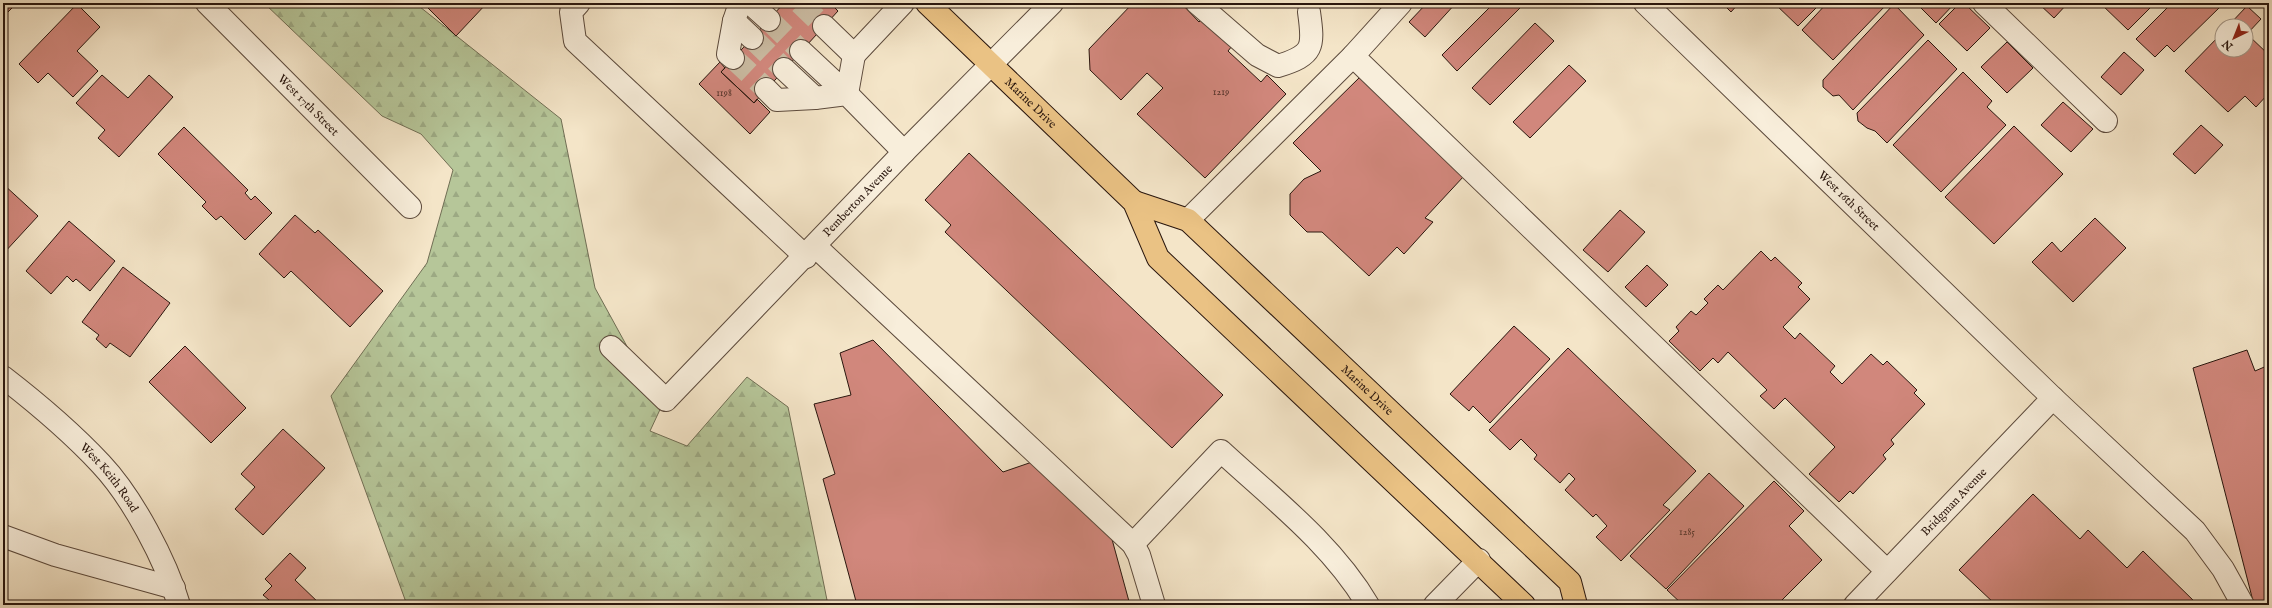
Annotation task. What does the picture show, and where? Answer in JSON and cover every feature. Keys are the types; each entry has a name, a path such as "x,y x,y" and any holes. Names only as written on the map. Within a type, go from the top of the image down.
{"main road":[{"name":"Marine Drive","path":"927,3 1134,202 1158,258 1524,605"},
{"name":"Marine Drive","path":"1134,202 1188,220 1570,582 1576,605"}],"street":[{"name":"West 17th Street","path":"207,3 410,207"},
{"path":"579,3 571,12 575,41 811,252 1133,544 1139,555 1154,605"},
{"path":"750,3 769,20"},
{"path":"847,94 854,55 903,3"},
{"name":"Pemberton Avenue","path":"611,347 666,400 811,252 904,152 1052,3"},
{"path":"1198,3 1257,55 1278,66 1297,60 1309,52 1313,38 1309,6"},
{"path":"1188,220 1353,56 1401,3"},
{"name":"West 16th Street","path":"1645,3 2053,398 2195,531 2223,569 2243,605"},
{"path":"1984,3 2106,121"},
{"path":"737,12 752,38"},
{"path":"733,58 728,54 737,12"},
{"path":"824,26 854,55"},
{"path":"801,52 847,94 904,152"},
{"path":"1353,56 1887,571"},
{"path":"784,69 815,98"},
{"path":"766,89 777,100 815,98 847,94"},
{"name":"West Keith Road","path":"3,377 44,409 102,465 128,501 146,531 176,597"},
{"name":"Bridgman Avenue","path":"1854,605 2053,398"},
{"path":"1133,544 1221,451 1324,546 1354,581 1368,605"},
{"path":"3,536 176,597"},
{"path":"1435,605 1478,560"}],"green space":[{"path":"264,3 415,3 561,119 595,288 629,350 664,401 650,431 687,446 747,377 788,407 828,605 407,605 331,396 427,263 453,170 421,134 382,116"}],"building":[{"path":"3,3 17,3 4,16"},
{"path":"423,3 487,3 456,36"},
{"path":"784,3 830,3 838,11 754,103 721,72"},
{"path":"1133,3 1181,3 1199,22 1201,20 1232,46 1228,51 1261,82 1267,75 1286,94 1205,178 1137,114 1163,88 1147,73 1121,100 1090,70 1089,49"},
{"path":"1427,3 1456,3 1425,37 1409,22"},
{"path":"1494,3 1517,3 1521,7 1457,71 1442,55"},
{"path":"1722,3 1739,3 1731,12"},
{"path":"1774,3 1821,3 1798,26"},
{"path":"1827,3 1887,4 1833,60 1802,30"},
{"path":"1916,3 1955,3 1936,23"},
{"path":"1960,3 1964,3 1990,28 1967,51 1939,24"},
{"path":"2038,3 2068,3 2054,18"},
{"path":"2100,3 2155,3 2128,30"},
{"path":"2172,3 2216,3 2220,7 2174,52 2167,45 2155,57 2136,39"},
{"path":"77,4 100,27 77,51 98,71 73,97 48,73 38,83 19,64"},
{"path":"1894,4 1924,35 1853,110 1839,95 1833,96 1823,87 1823,80"},
{"path":"2247,6 2261,19 2254,26 2254,18 2236,18"},
{"path":"1535,23 1554,41 1490,105 1472,88"},
{"path":"1928,40 1957,69 1887,143 1875,131 1867,128 1858,121 1857,113"},
{"path":"2214,41 2214,58 2254,58 2254,41 2269,55 2269,93 2256,107 2245,96 2228,112 2185,71"},
{"path":"2007,42 2033,68 2007,93 1981,67"},
{"path":"2124,52 2144,70 2121,95 2101,77"},
{"path":"720,62 725,68 721,72 754,103 757,99 770,112 750,134 699,84"},
{"path":"1569,65 1586,81 1530,138 1513,122"},
{"path":"1963,72 1992,101 1987,107 2006,125 1941,192 1893,145"},
{"path":"1363,74 1464,176 1425,218 1433,222 1404,254 1397,247 1369,276 1322,232 1307,232 1290,215 1290,194 1304,179 1321,171 1293,143"},
{"path":"102,75 128,98 149,75 173,97 119,157 98,138 105,130 76,103"},
{"path":"2063,102 2093,129 2071,152 2041,125"},
{"path":"2201,125 2223,145 2195,174 2173,154"},
{"path":"2014,126 2063,174 1994,244 1945,197"},
{"path":"184,127 248,190 245,193 251,200 255,196 272,213 245,240 221,216 216,220 202,206 206,202 158,154"},
{"path":"969,153 1223,395 1172,448 945,232 951,225 925,200"},
{"path":"3,184 38,216 3,254"},
{"path":"1620,210 1645,232 1608,272 1583,250"},
{"path":"295,215 315,233 318,230 383,291 350,327 291,271 284,278 259,254"},
{"path":"2095,218 2126,248 2073,302 2032,262 2052,242 2061,252"},
{"path":"69,221 115,261 90,291 76,279 73,282 67,276 51,294 26,271"},
{"path":"1761,251 1771,261 1775,257 1802,283 1798,287 1810,299 1783,327 1795,339 1800,333 1835,366 1830,372 1842,384 1871,354 1883,365 1887,361 1917,390 1914,393 1925,404 1891,440 1894,444 1883,455 1886,459 1853,494 1850,491 1839,502 1809,474 1835,447 1785,398 1774,409 1760,396 1767,390 1728,352 1718,363 1713,358 1700,371 1669,341 1679,331 1676,327 1691,311 1696,315 1708,303 1704,299 1718,285 1723,290"},
{"path":"1647,265 1668,285 1646,307 1625,287"},
{"path":"123,267 170,303 130,357 110,343 106,348 96,339 99,335 82,322"},
{"path":"1514,326 1550,359 1490,423 1473,406 1469,411 1450,394"},
{"path":"873,340 1003,472 1035,461 1110,532 1130,605 857,605 823,479 835,474 814,404 851,395 840,353"},
{"path":"185,346 246,408 211,443 149,382"},
{"path":"1568,348 1696,471 1663,505 1670,510 1621,561 1596,537 1607,526 1596,514 1593,517 1565,490 1575,479 1569,473 1560,483 1534,459 1537,455 1521,439 1510,450 1489,430"},
{"path":"2247,350 2255,371 2269,365 2269,605 2254,605 2193,368"},
{"path":"283,429 325,468 263,535 235,509 255,487 241,474"},
{"path":"1709,473 1744,506 1666,589 1630,556"},
{"path":"1774,481 1804,511 1789,526 1822,560 1777,605 1683,605 1667,590"},
{"path":"2033,494 2080,539 2088,530 2127,568 2143,551 2198,605 1996,605 1959,570"},
{"path":"290,553 306,568 295,580 321,605 264,605 269,600 263,595 272,586 265,579"}],"tunnel":[{"path":"800,3 824,26"},
{"path":"769,20 801,51"},
{"path":"752,38 784,69"},
{"path":"733,58 766,89"}]}
